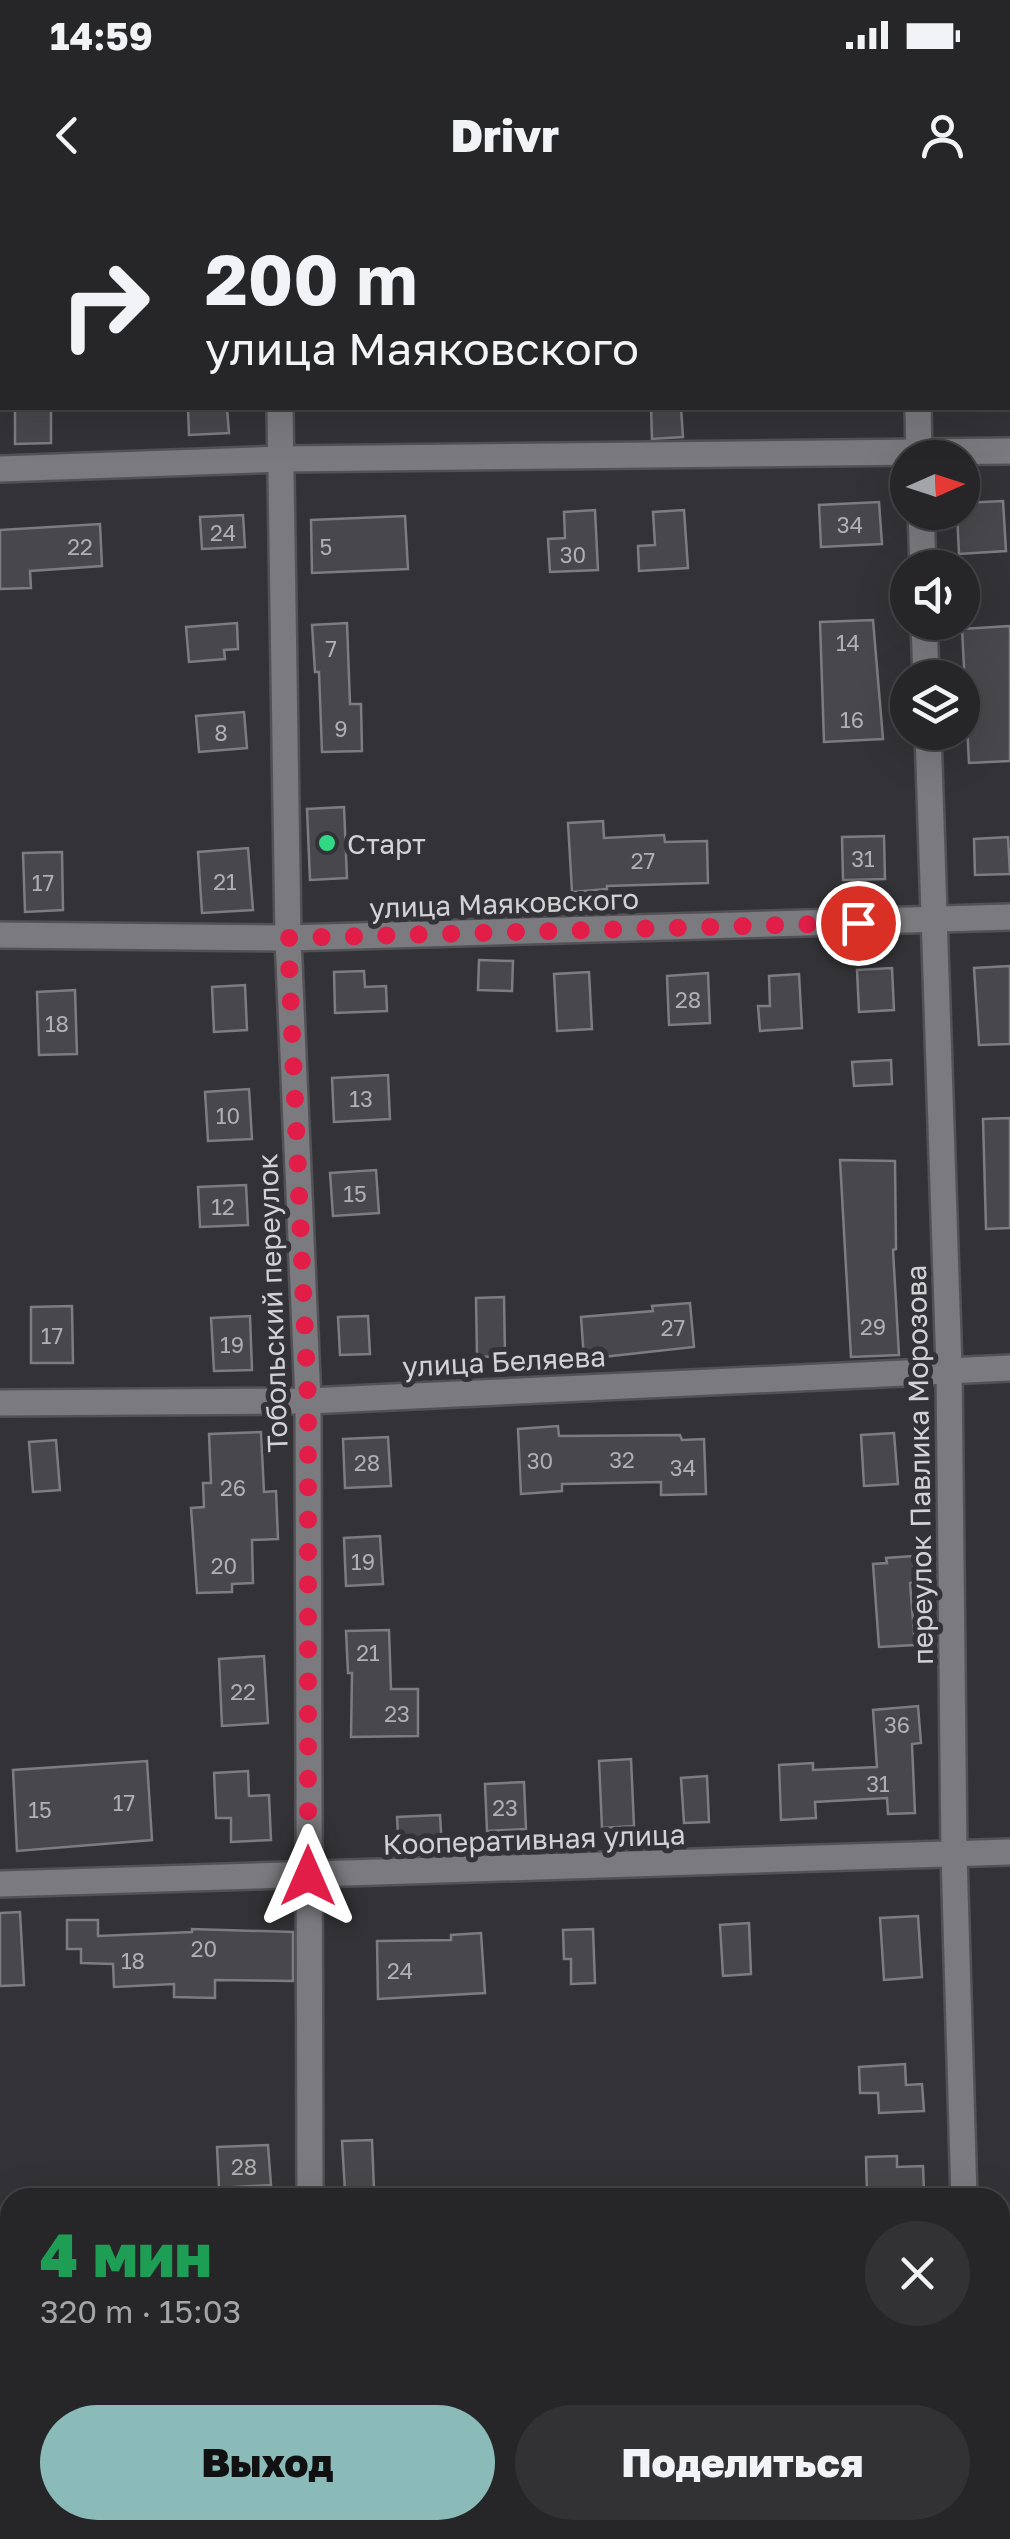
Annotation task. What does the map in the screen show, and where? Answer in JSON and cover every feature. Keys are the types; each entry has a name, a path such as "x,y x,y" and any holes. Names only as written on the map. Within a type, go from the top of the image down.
{"street":[{"name":"Тобольский переулок","path":"280,410 288,938 308,1401 310,2188"},
{"path":"918,410 919,440"},
{"path":"980,453 1010,451"},
{"path":"0,469 282,459 890,456"},
{"name":"переулок Павлика Морозова","path":"929,750 949,1368 954,1855 964,2188"},
{"name":"улица Маяковского","path":"0,935 288,938 1010,917"},
{"name":"улица Беляева","path":"0,1403 308,1401 1010,1368"},
{"name":"Кооперативная улица","path":"0,1884 1010,1852"}],"building":[{"path":"15,410 51,410 51,443 15,444"},
{"path":"188,410 227,410 229,433 189,435"},
{"path":"651,410 681,410 683,437 652,439"},
{"path":"1003,501 1006,551 959,550 958,530 980,530 980,502"},
{"path":"879,502 882,544 821,547 819,505"},
{"path":"595,510 598,570 550,572 548,539 565,538 564,512"},
{"path":"684,510 688,568 639,571 638,546 655,545 653,512"},
{"path":"243,515 245,547 202,549 200,517"},
{"path":"405,516 408,569 312,573 311,520"},
{"path":"100,524 102,566 30,571 31,588 0,589 0,530"},
{"path":"873,620 883,739 824,742 820,622"},
{"path":"237,623 238,649 224,650 225,659 189,662 186,627"},
{"path":"347,623 350,704 361,704 362,751 322,752 319,672 315,672 312,625"},
{"path":"1010,626 1010,761 969,763 968,750 980,750 980,660 964,660 963,640 980,640 980,628"},
{"path":"244,712 247,748 199,752 196,716"},
{"name":"Старт","path":"344,807 347,878 310,880 307,809"},
{"path":"603,821 604,838 664,835 665,842 707,841 708,883 607,886 572,892 568,823"},
{"path":"884,836 885,879 843,880 842,837"},
{"path":"1008,837 1010,874 975,875 974,839"},
{"path":"248,848 253,910 202,913 198,852"},
{"path":"62,852 63,910 25,912 23,853"},
{"path":"479,960 513,961 512,991 478,990"},
{"path":"1010,966 1010,1044 979,1045 974,968"},
{"path":"892,968 894,1010 859,1012 857,970"},
{"path":"364,971 365,987 386,986 387,1011 335,1013 334,972"},
{"path":"589,972 592,1029 557,1031 554,974"},
{"path":"708,973 710,1023 669,1025 667,976"},
{"path":"799,974 802,1028 760,1031 758,1006 770,1006 769,976"},
{"path":"245,985 247,1030 214,1032 212,987"},
{"path":"75,990 77,1054 39,1055 37,992"},
{"path":"891,1060 892,1084 854,1086 852,1062"},
{"path":"388,1075 390,1119 334,1122 332,1078"},
{"path":"249,1089 252,1139 208,1141 205,1092"},
{"path":"1010,1118 1010,1228 986,1229 983,1119"},
{"path":"840,1160 895,1161 893,1250 899,1355 851,1357"},
{"path":"376,1170 379,1213 333,1216 330,1173"},
{"path":"246,1185 248,1225 200,1227 198,1187"},
{"path":"504,1297 505,1356 477,1357 476,1298"},
{"path":"690,1303 694,1347 584,1359 581,1317 653,1311 652,1306"},
{"path":"72,1306 73,1363 31,1363 31,1307"},
{"path":"250,1316 252,1370 214,1371 211,1318"},
{"path":"368,1316 370,1354 340,1355 338,1317"},
{"path":"558,1426 559,1436 680,1435 682,1440 704,1439 706,1494 661,1495 661,1482 562,1484 562,1491 521,1494 518,1429"},
{"path":"261,1432 264,1492 276,1491 278,1539 252,1540 253,1583 232,1584 232,1592 197,1593 191,1508 204,1507 203,1483 211,1483 209,1434"},
{"path":"894,1433 898,1484 864,1486 861,1435"},
{"path":"388,1437 391,1486 345,1488 343,1439"},
{"path":"56,1440 60,1490 33,1492 29,1442"},
{"path":"380,1536 383,1584 346,1586 344,1538"},
{"path":"913,1556 915,1582 910,1583 915,1645 879,1647 873,1564 887,1563 886,1558"},
{"path":"389,1630 391,1689 418,1689 418,1736 351,1737 352,1673 348,1673 346,1631"},
{"path":"264,1656 268,1723 222,1726 219,1659"},
{"path":"918,1706 921,1743 912,1744 915,1813 888,1814 887,1798 815,1802 816,1818 781,1820 779,1765 813,1763 813,1770 877,1767 873,1710"},
{"path":"631,1759 634,1826 602,1828 599,1761"},
{"path":"147,1761 152,1840 17,1851 13,1770"},
{"path":"248,1771 249,1796 269,1795 271,1840 231,1842 231,1818 216,1818 214,1773"},
{"path":"707,1776 709,1822 684,1823 681,1778"},
{"path":"524,1782 526,1829 487,1831 485,1784"},
{"path":"440,1815 442,1848 399,1851 397,1817"},
{"path":"20,1912 24,1985 0,1986 0,1913"},
{"path":"918,1916 922,1977 884,1980 880,1918"},
{"path":"67,1920 98,1920 98,1936 192,1929 293,1932 293,1981 215,1980 215,1998 174,1997 174,1984 114,1987 113,1964 81,1963 81,1949 67,1949"},
{"path":"749,1923 751,1974 723,1976 720,1925"},
{"path":"593,1929 595,1983 571,1984 571,1959 564,1959 563,1930"},
{"path":"481,1933 485,1993 378,1999 377,1941 451,1940 451,1935"},
{"path":"905,2064 906,2085 922,2084 924,2111 879,2113 878,2093 860,2093 859,2067"},
{"path":"372,2140 374,2188 345,2188 342,2141"},
{"path":"268,2145 271,2185 219,2188 217,2147"},
{"path":"897,2156 897,2167 923,2166 924,2188 867,2188 866,2157"}],"place":[{"name":"Старт","path":"327,843"}],"route":[{"path":"308,1876 308,1401 288,938 858,923"}]}
